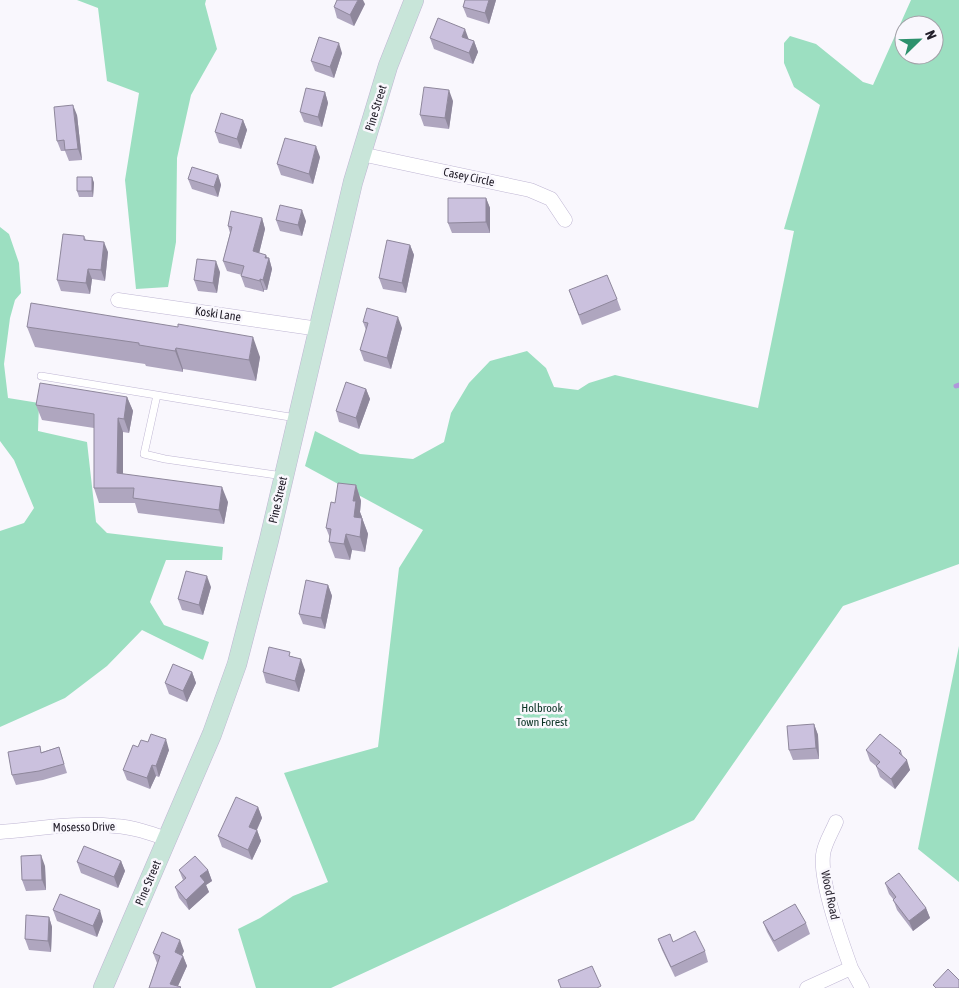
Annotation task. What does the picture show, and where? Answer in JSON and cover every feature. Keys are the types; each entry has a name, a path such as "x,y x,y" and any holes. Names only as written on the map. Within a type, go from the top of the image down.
{"main road":[{"name":"Pine Street","path":"103,988 212,734 237,664 353,182 388,66 414,0"}],"street":[{"name":"Casey Circle","path":"362,154 530,190 551,199 565,220"},
{"name":"Koski Lane","path":"118,300 319,329"},
{"name":"Wood Road","path":"836,822 823,854 825,878 839,935 851,968 862,988"},
{"name":"Mosesso Drive","path":"0,832 73,826 114,825 147,832 167,839"},
{"path":"807,988 851,968"}],"lane":[{"path":"42,376 297,418"},
{"path":"157,395 144,454 165,459 283,476"}],"green space":[{"path":"77,0 206,0 205,4 217,49 191,95 177,158 176,242 168,287 136,289 125,180 139,93 107,81 98,8"},
{"name":"Holbrook Town Forest","path":"911,0 959,0 959,564 843,606 694,820 331,988 256,988 238,929 260,918 293,896 328,882 284,773 378,747 399,568 423,530 305,466 315,431 360,454 413,459 444,442 451,413 469,383 490,361 527,351 546,368 554,387 578,390 589,383 615,375 758,408 794,231 784,229 820,105 794,87 784,63 784,43 790,36 816,44 863,82 873,85 894,38 894,65 944,65 944,15 904,15"},
{"path":"0,227 9,234 19,263 21,293 15,300 10,318 4,364 8,398 39,403 38,431 87,442 96,522 107,533 223,547 222,560 166,560 150,602 164,625 209,642 203,660 142,630 107,666 65,698 0,727 0,531 24,523 34,508 14,460 0,441"},
{"path":"959,646 959,882 918,849"}],"building":[{"path":"337,0 358,0 350,15 334,7"},
{"path":"465,0 489,0 485,13 463,7"},
{"path":"438,18 465,29 462,37 474,41 469,53 430,38"},
{"path":"319,37 339,43 330,67 311,61"},
{"path":"424,87 449,90 445,118 420,115"},
{"path":"306,88 325,92 318,117 300,112"},
{"path":"73,105 78,149 65,150 64,140 57,141 54,107"},
{"path":"221,113 243,120 237,139 215,132"},
{"path":"285,138 316,146 309,174 277,164"},
{"path":"192,167 218,175 214,187 188,179"},
{"path":"77,177 92,177 92,191 77,191"},
{"path":"448,198 486,198 486,222 448,223"},
{"path":"280,205 302,210 298,225 276,220"},
{"path":"231,211 262,218 253,251 266,255 265,258 269,258 263,280 260,279 260,281 241,276 244,266 223,261 232,227 228,226"},
{"path":"63,234 84,236 84,240 104,242 101,270 88,269 86,283 57,280"},
{"path":"387,240 410,245 402,283 379,278"},
{"path":"197,259 216,261 213,283 194,280"},
{"path":"607,275 617,299 579,315 569,290"},
{"path":"31,303 253,337 249,360 176,348 175,351 139,345 139,343 27,327"},
{"path":"367,308 398,317 387,358 360,350 368,323 363,322"},
{"path":"346,382 366,389 356,418 336,411"},
{"path":"40,383 127,397 124,419 118,418 117,473 222,487 219,510 133,498 134,488 94,488 94,414 36,405"},
{"path":"338,483 356,485 353,501 356,501 354,517 362,518 360,537 346,534 344,544 329,542 331,529 326,528 331,502 335,503"},
{"path":"186,571 207,576 199,605 178,599"},
{"path":"306,580 328,585 321,618 299,614"},
{"path":"269,647 290,652 289,656 301,659 295,681 263,672"},
{"path":"173,664 192,672 183,691 165,683"},
{"path":"814,724 816,748 789,750 787,726"},
{"path":"151,734 166,739 156,766 152,765 147,778 123,770 133,745 138,747 141,740 148,742"},
{"path":"880,734 901,751 899,753 907,760 891,779 876,766 880,762 866,750"},
{"path":"40,746 41,753 59,747 64,764 39,771 12,775 8,752"},
{"path":"236,797 258,807 249,827 257,830 248,850 218,836"},
{"path":"84,846 121,861 114,877 77,862"},
{"path":"41,855 42,880 22,880 21,856"},
{"path":"195,856 208,870 200,876 205,882 186,900 175,887 186,878 179,870"},
{"path":"899,873 926,908 909,921 893,900 896,897 885,883"},
{"path":"60,894 100,910 93,926 53,910"},
{"path":"795,904 806,923 774,941 763,922"},
{"path":"26,915 49,917 48,941 25,939"},
{"path":"695,931 705,951 671,967 658,939 670,934 673,942"},
{"path":"162,932 180,940 175,952 183,956 170,984 180,988 149,988 160,956 153,953"},
{"path":"592,966 601,986 597,988 561,988 558,980"},
{"path":"948,969 959,980 959,988 936,988 933,985"}]}
